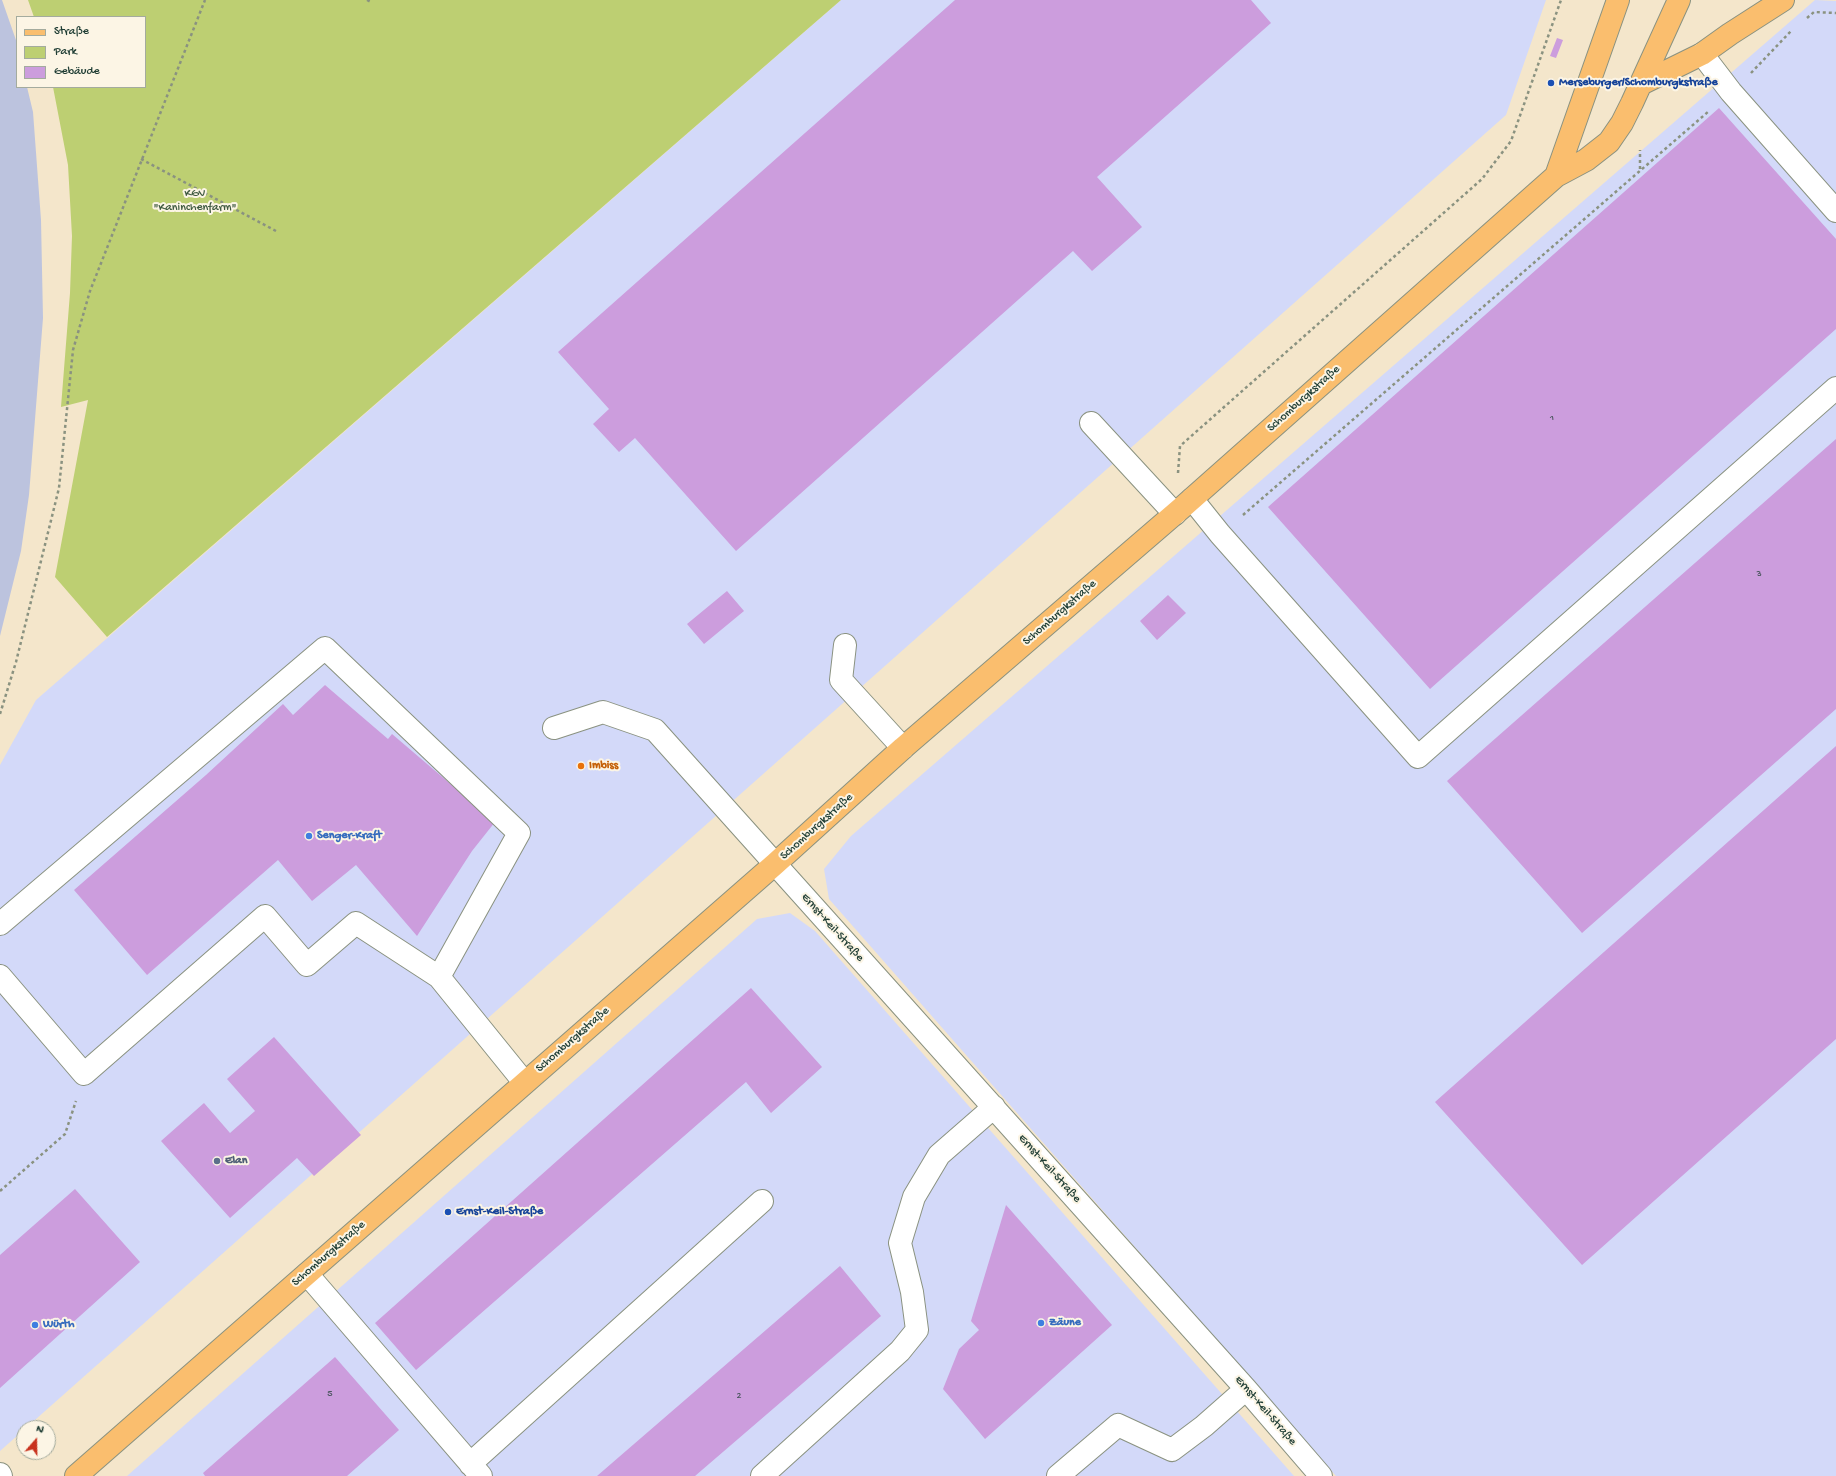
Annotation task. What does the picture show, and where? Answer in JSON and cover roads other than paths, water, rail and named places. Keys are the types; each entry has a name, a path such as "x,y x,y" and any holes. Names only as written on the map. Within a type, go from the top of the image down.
{"main road":[{"name":"Schomburgkstraße","path":"1556,176 1618,0"},
{"name":"Schomburgkstraße","path":"76,1476 524,1082 775,864 903,748 1175,514 1556,176 1586,160 1609,142 1622,123 1679,0"},
{"path":"1641,84 1702,54 1735,30 1783,0"}],"street":[{"path":"1702,54 1731,92 1836,211"},
{"path":"1192,499 1220,534 1418,757 1836,388"},
{"path":"1091,424 1175,514"},
{"path":"845,645 842,680 903,748"},
{"path":"0,924 324,648 519,833 439,977"},
{"name":"Ernst-Keil-Straße","path":"554,728 603,712 655,730 1246,1389 1321,1476"},
{"path":"0,976 84,1074 265,916 307,966 356,923 439,977 524,1082"},
{"path":"762,1476 900,1351 917,1330 912,1292 900,1243 914,1197 939,1155 994,1107"},
{"path":"307,1274 475,1470 762,1201"},
{"path":"1058,1476 1118,1425 1172,1450 1204,1426 1246,1389"}],"place":[{"name":"Merseburger/Schomburgkstraße","path":"1551,83"},
{"name":"Imbiss","path":"581,766"},
{"name":"Senger-Kraft","path":"309,836"},
{"name":"Elan","path":"217,1161"},
{"name":"Ernst-Keil-Straße","path":"448,1212"},
{"name":"Zäune","path":"1041,1323"},
{"name":"Würth","path":"35,1325"}],"park label":[{"name":"KGV \"Kaninchenfarm\"","path":"195,201"}]}
